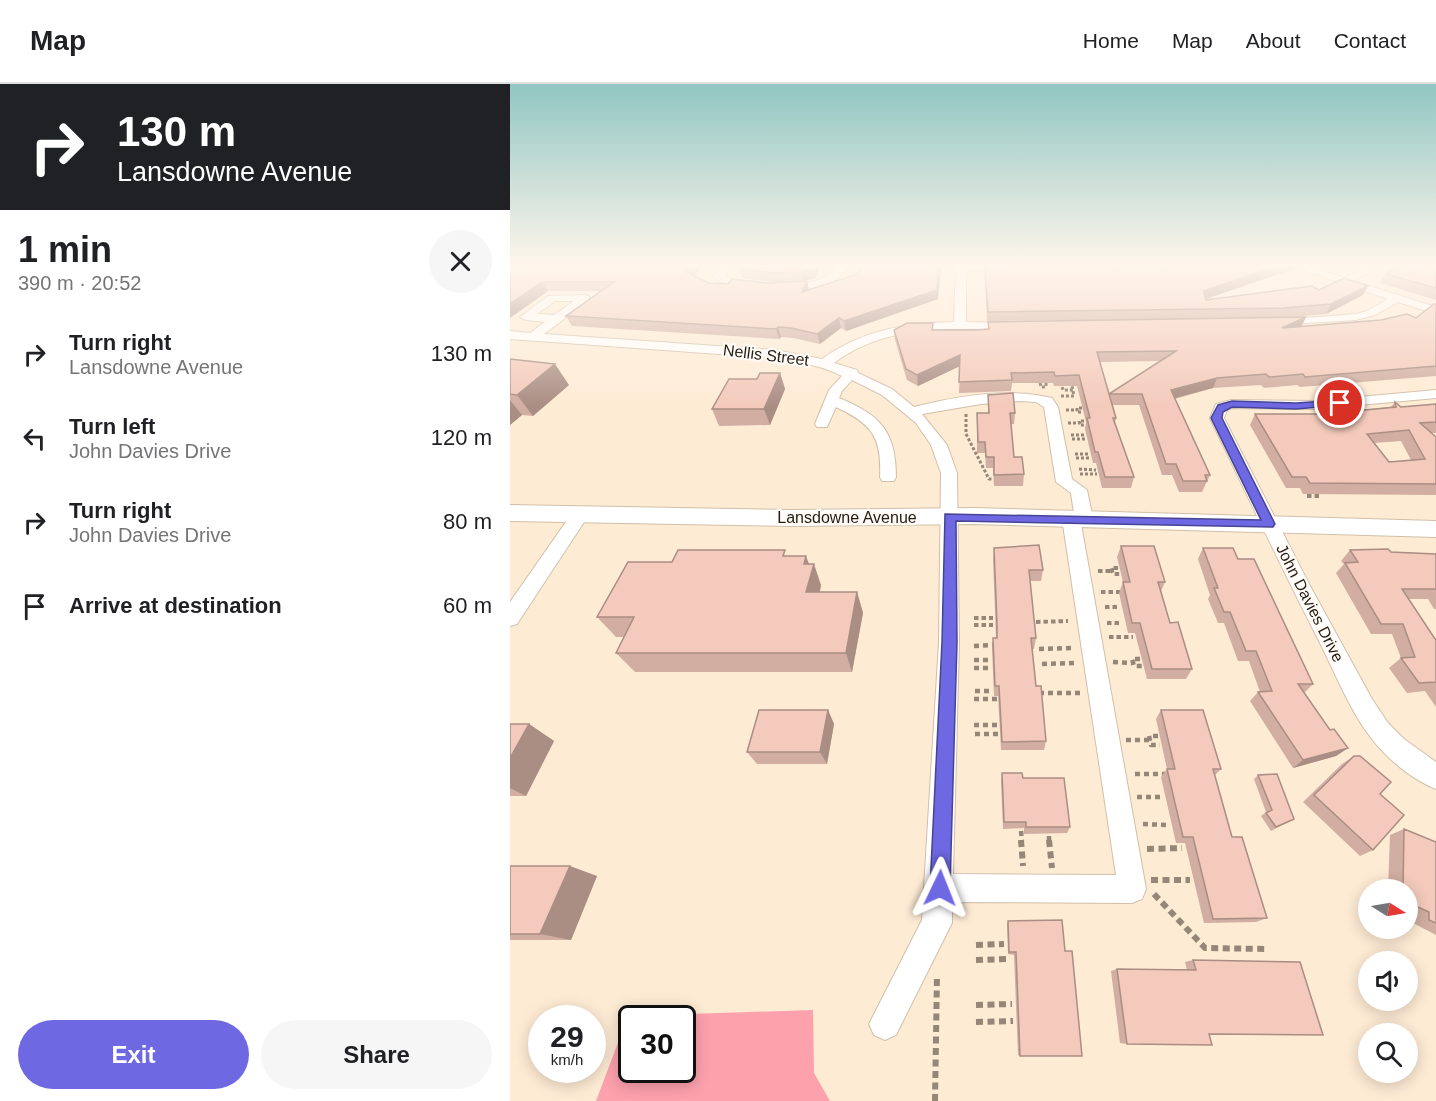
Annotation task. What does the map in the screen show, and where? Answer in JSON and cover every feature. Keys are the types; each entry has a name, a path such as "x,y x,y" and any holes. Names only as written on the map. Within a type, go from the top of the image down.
{"main road":[{"name":"Lansdowne Avenue","path":"510,513 792,518 1078,519 1436,529"}],"street":[{"path":"960,312 960,326"},
{"path":"1271,323 1356,317 1372,312"},
{"path":"532,336 558,319"},
{"path":"824,364 854,342 885,331 910,327 1023,326"},
{"name":"Nellis Street","path":"510,335 775,354 824,364 852,373 887,392 912,412 930,432 946,461 951,487 950,642 937,923 885,1024"},
{"path":"822,424 836,390 852,373"},
{"name":"John Davies Drive","path":"1436,394 1315,405 1232,404 1221,407 1216,418 1364,706 1380,731 1395,747 1436,777"},
{"path":"912,412 927,407 988,399 1039,398 1046,400 1051,407 1064,482 1079,490 1078,519 1093,655 1125,849 1140,879 1132,889 940,888"},
{"path":"832,400 851,408 869,421 886,443 888,477"},
{"path":"510,618 581,513"}],"path":[{"path":"1070,375 1075,393"},
{"path":"1062,387 1063,390 1075,393"},
{"path":"1046,400 1075,393"},
{"path":"974,410 966,411 967,434 987,475 992,477"},
{"path":"1307,496 1319,496"},
{"path":"1118,568 1111,568 1113,574 1120,574"},
{"path":"974,618 993,618"},
{"path":"1036,622 1088,621"},
{"path":"974,625 993,625"},
{"path":"974,646 995,645"},
{"path":"1039,649 1093,655"},
{"path":"1042,664 1093,655"},
{"path":"1140,659 1132,659 1134,666 1142,666"},
{"path":"974,660 992,660"},
{"path":"974,668 991,668"},
{"path":"975,691 992,691"},
{"path":"1039,693 1099,693"},
{"path":"974,699 997,699"},
{"path":"974,725 997,725"},
{"path":"975,734 998,734"},
{"path":"1158,736 1149,736 1151,745 1160,745"},
{"path":"1113,774 1167,774"},
{"path":"1021,831 1024,889"},
{"path":"1049,836 1053,889"},
{"path":"1125,849 1182,848"},
{"path":"1140,879 1190,880"},
{"path":"1140,879 1205,948 1267,949"},
{"path":"976,945 1004,944"},
{"path":"976,960 1010,959"},
{"path":"935,1101 937,971"},
{"path":"976,1005 1012,1005"},
{"path":"976,1022 1013,1021"}],"shaded area":[{"path":"813,1010 814,1073 830,1101 596,1101 603,1083 606,1083 606,1074 618,1043 618,1083 696,1083 696,1014"}],"building":[{"path":"571,312 870,312 844,321 839,318 817,334 778,327 776,329 566,316"},
{"path":"1423,312 1436,312 1436,366 1305,377 1303,374 1269,377 1266,374 1217,378 1171,390 1210,475 1205,475 1207,481 1183,481 1176,464 1166,464 1142,394 1109,394 1116,418 1113,418 1134,477 1105,477 1098,452 1095,452 1087,418 1090,418 1079,375 1055,376 1054,372 1011,373 1012,380 959,382 960,355 917,375 906,369 894,330 907,323 933,323 932,330 976,330 989,329 988,322 1306,317 1282,328 1381,320 1407,314 1416,318","holes":["1176,351 1109,394 1097,352"]},
{"path":"510,359 555,364 517,395 510,394"},
{"path":"760,373 780,373 764,409 712,409 729,379 757,379"},
{"path":"1013,393 1015,413 1010,413 1014,457 1022,457 1024,474 994,475 994,457 986,457 985,442 978,442 977,413 989,413 988,395"},
{"path":"1395,402 1401,407 1436,404 1436,422 1420,423 1436,437 1436,484 1310,483 1306,477 1292,477 1255,414 1322,414 1396,407","holes":["1409,430 1425,459 1389,462 1367,434"]},
{"path":"1039,545 1043,570 1029,570 1036,638 1031,638 1036,686 1041,686 1046,741 1002,742 999,686 995,686 993,638 997,638 994,548"},
{"path":"1121,546 1154,546 1165,582 1158,582 1170,623 1178,622 1192,669 1152,669 1140,623 1132,623 1123,582 1130,582"},
{"path":"1203,548 1233,548 1238,559 1254,559 1313,684 1298,684 1330,730 1334,729 1348,748 1303,760 1258,692 1272,691 1256,651 1246,651 1230,612 1224,612 1214,588 1218,588"},
{"path":"1388,549 1391,552 1436,554 1436,589 1402,589 1436,639 1436,682 1419,683 1401,658 1415,657 1403,624 1381,624 1345,563 1358,562 1350,550"},
{"path":"678,550 785,550 783,556 806,556 804,564 814,564 806,592 857,592 846,653 616,653 634,617 597,617 628,562 672,562"},
{"path":"759,710 828,710 820,752 747,752"},
{"path":"1161,710 1203,710 1221,769 1213,769 1232,837 1242,837 1267,918 1213,919 1193,837 1183,837 1167,769 1175,769"},
{"path":"510,724 529,724 510,758"},
{"path":"1354,756 1360,756 1391,782 1380,794 1404,815 1373,850 1314,795"},
{"path":"1002,773 1022,773 1023,778 1064,778 1070,827 1026,827 1026,822 1004,822"},
{"path":"1277,774 1294,819 1276,827 1266,813 1272,810 1258,775"},
{"path":"1404,829 1436,842 1436,923 1429,920 1429,912 1418,907 1418,879 1403,879"},
{"path":"510,866 570,866 540,934 510,934"},
{"path":"1062,920 1065,951 1072,951 1082,1056 1020,1056 1016,952 1009,952 1008,921"},
{"path":"1193,960 1300,962 1323,1035 1209,1034 1212,1045 1127,1044 1117,969 1196,970"}],"route":[{"path":"940,888 950,642 950,517 1269,524 1216,418 1218,412 1221,407 1232,404 1296,406 1340,403"}]}
